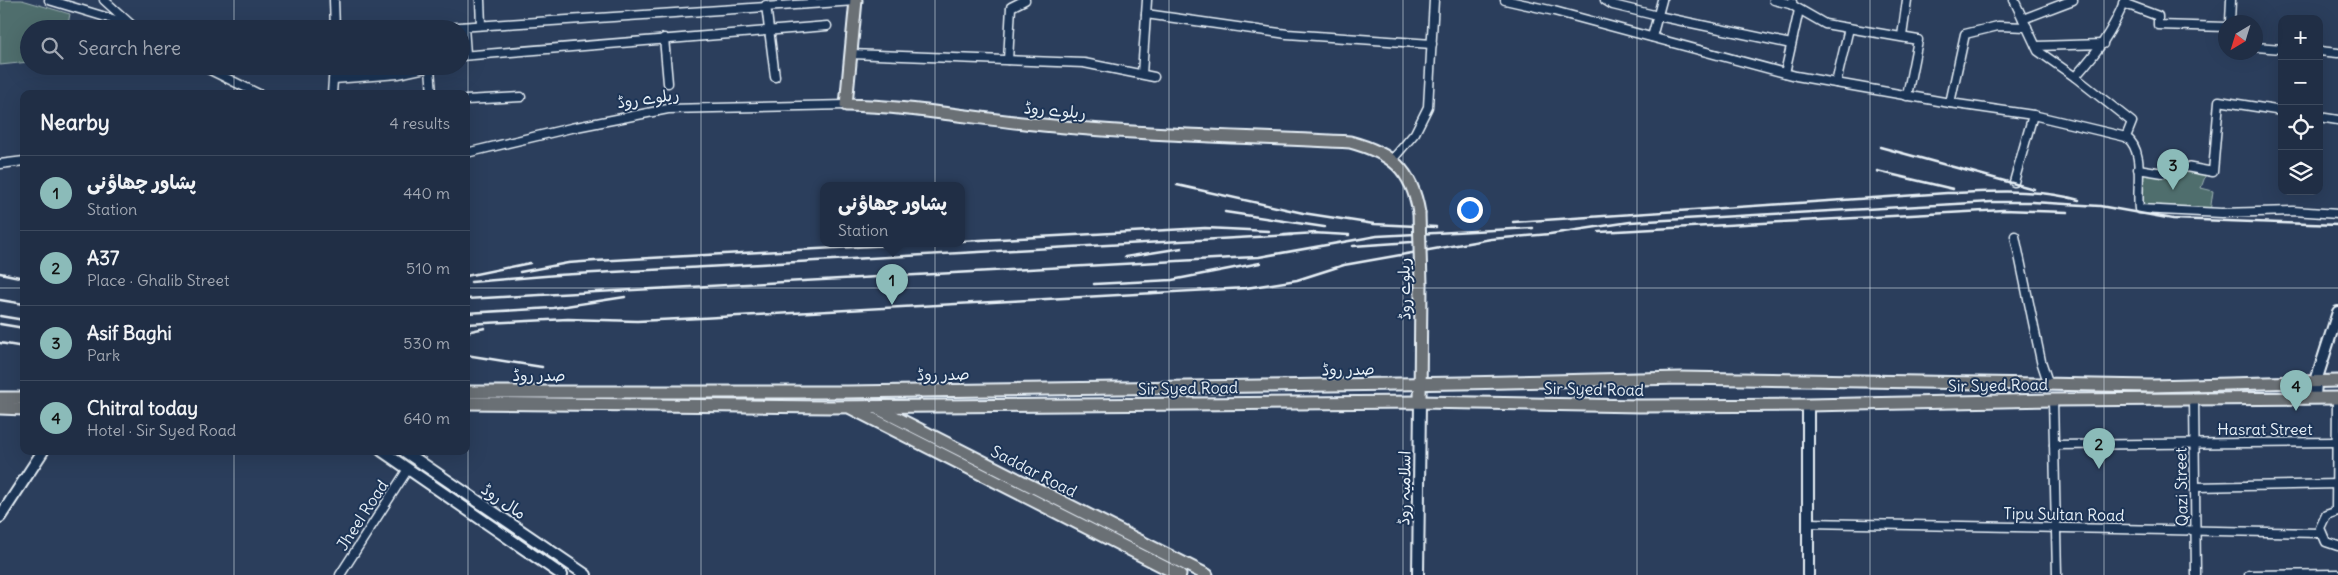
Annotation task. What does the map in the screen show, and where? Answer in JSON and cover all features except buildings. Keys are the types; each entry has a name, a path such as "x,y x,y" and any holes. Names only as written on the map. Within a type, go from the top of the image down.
{"main road":[{"path":"846,105 856,0"},
{"name":"ریلوے روڈ","path":"846,105 875,106 1042,125 1159,134 1350,142 1376,149 1406,173 1416,195 1419,213 1421,284 1420,402"},
{"path":"2315,397 2316,381 2338,312"},
{"name":"Sir Syed Road","path":"1421,384 1681,378 2152,386 2338,382"},
{"name":"صدر روڈ","path":"470,392 847,392 1421,384"},
{"path":"2049,385 2053,400"},
{"name":"Saddar Road","path":"847,392 937,446 1180,575"},
{"path":"0,398 20,398"},
{"name":"Sir Syed Road","path":"849,407 1420,402 1639,406 1808,405 2053,400 2337,398"},
{"name":"اسلامیہ روڈ","path":"1418,575 1420,402"},
{"name":"صدر روڈ","path":"470,403 849,407"},
{"path":"1808,405 1808,575"},
{"name":"Saddar Road","path":"849,407 937,446 1208,575"},
{"path":"0,408 20,409"},
{"path":"0,517 40,455"},
{"name":"مال روڈ","path":"388,455 562,575"},
{"name":"مال روڈ","path":"410,455 586,575"}],"street":[{"path":"49,0 110,20"},
{"path":"334,0 334,20"},
{"path":"480,0 481,25"},
{"path":"470,26 856,0"},
{"path":"1008,60 1011,7 1025,0"},
{"path":"1142,74 1147,0"},
{"path":"1392,160 1415,133 1428,107 1434,0"},
{"path":"1505,0 1785,73 1907,96 2033,115 2126,137 2136,148 2139,209 2222,213 2293,211 2338,214"},
{"path":"1605,0 1614,5 1658,16 1791,44"},
{"path":"1652,37 1662,0"},
{"path":"1774,0 1791,2 1799,10 1825,24 1918,40 1907,96"},
{"path":"1902,36 1907,0"},
{"path":"2014,0 2038,51 2075,76 2132,122 2126,137"},
{"path":"1950,103 1966,34 1998,26 2025,23 2073,0"},
{"path":"2230,15 2231,0"},
{"path":"107,1 125,20"},
{"path":"2075,76 2103,44 2114,28 2124,2 2158,16 2158,25 2218,27"},
{"path":"766,5 775,77"},
{"path":"1785,73 1799,10"},
{"path":"1146,14 1287,34 1432,44"},
{"path":"470,54 827,26"},
{"path":"1836,83 1849,28"},
{"path":"664,38 668,83"},
{"path":"2036,46 2103,44"},
{"path":"2263,48 2278,49"},
{"path":"2323,51 2338,53"},
{"path":"851,54 1084,64 1154,77"},
{"path":"220,75 251,90"},
{"path":"333,90 334,75"},
{"path":"334,79 385,75"},
{"path":"432,90 433,75"},
{"path":"470,100 521,97"},
{"path":"2138,169 2163,173 2170,164 2213,172 2219,102 2278,110"},
{"name":"ریلوے روڈ","path":"470,152 571,128 668,109 846,105"},
{"path":"2014,182 2033,115"},
{"path":"2323,118 2338,120"},
{"path":"0,164 20,162"},
{"path":"2015,236 2041,361 2049,385"},
{"path":"2337,398 2337,511 2323,518 2320,533 2326,542 2338,546"},
{"name":"Qazi Street","path":"2194,399 2196,575"},
{"path":"2053,400 2057,575"},
{"name":"Hasrat Street","path":"2054,445 2337,442"},
{"name":"Jheel Road","path":"340,575 408,469"},
{"path":"2195,487 2337,484"},
{"name":"Tipu Sultan Road","path":"1808,523 2320,533"},
{"path":"2249,575 2338,574"}],"green space":[{"path":"0,0 22,0 70,14 69,20 20,20 20,63 0,65"},
{"path":"2173,164 2207,171 2201,188 2213,191 2210,212 2142,209 2138,169 2164,176"}],"railway":[{"path":"1880,147 2034,189"},
{"path":"1877,171 1953,189"},
{"path":"1177,185 1303,213 1374,224 1436,227"},
{"path":"1513,222 1947,193 2030,192 2079,200"},
{"path":"470,324 568,319 637,321 1246,288 1297,280 1344,265 1491,239 1550,234 1630,222 1991,202 2032,202 2100,206 2173,219 2338,225"},
{"path":"1599,232 2003,210 2068,212"},
{"path":"1225,212 1324,227"},
{"path":"965,241 1205,228 1269,231"},
{"path":"470,299 1259,257 1377,236 1533,228"},
{"path":"1312,233 1349,235"},
{"path":"1284,235 1317,233"},
{"path":"471,282 557,275 1292,235"},
{"path":"1353,246 1427,241"},
{"path":"520,272 568,263 855,247"},
{"path":"1125,257 1182,248"},
{"path":"470,275 530,263"},
{"path":"1094,284 1172,280 1260,263"},
{"path":"0,273 20,277"},
{"path":"470,313 553,308 625,297"},
{"path":"0,300 20,303"},
{"path":"0,316 20,319"},
{"path":"0,324 20,327"},
{"path":"470,331 485,328"},
{"path":"0,343 20,346"},
{"path":"470,356 542,367"}],"place":[{"name":"Asif Baghi","path":"2173,190"},
{"name":"پشاور چھاؤنی","path":"892,305"},
{"name":"Chitral today","path":"2296,411"},
{"name":"A37","path":"2099,469"}]}
